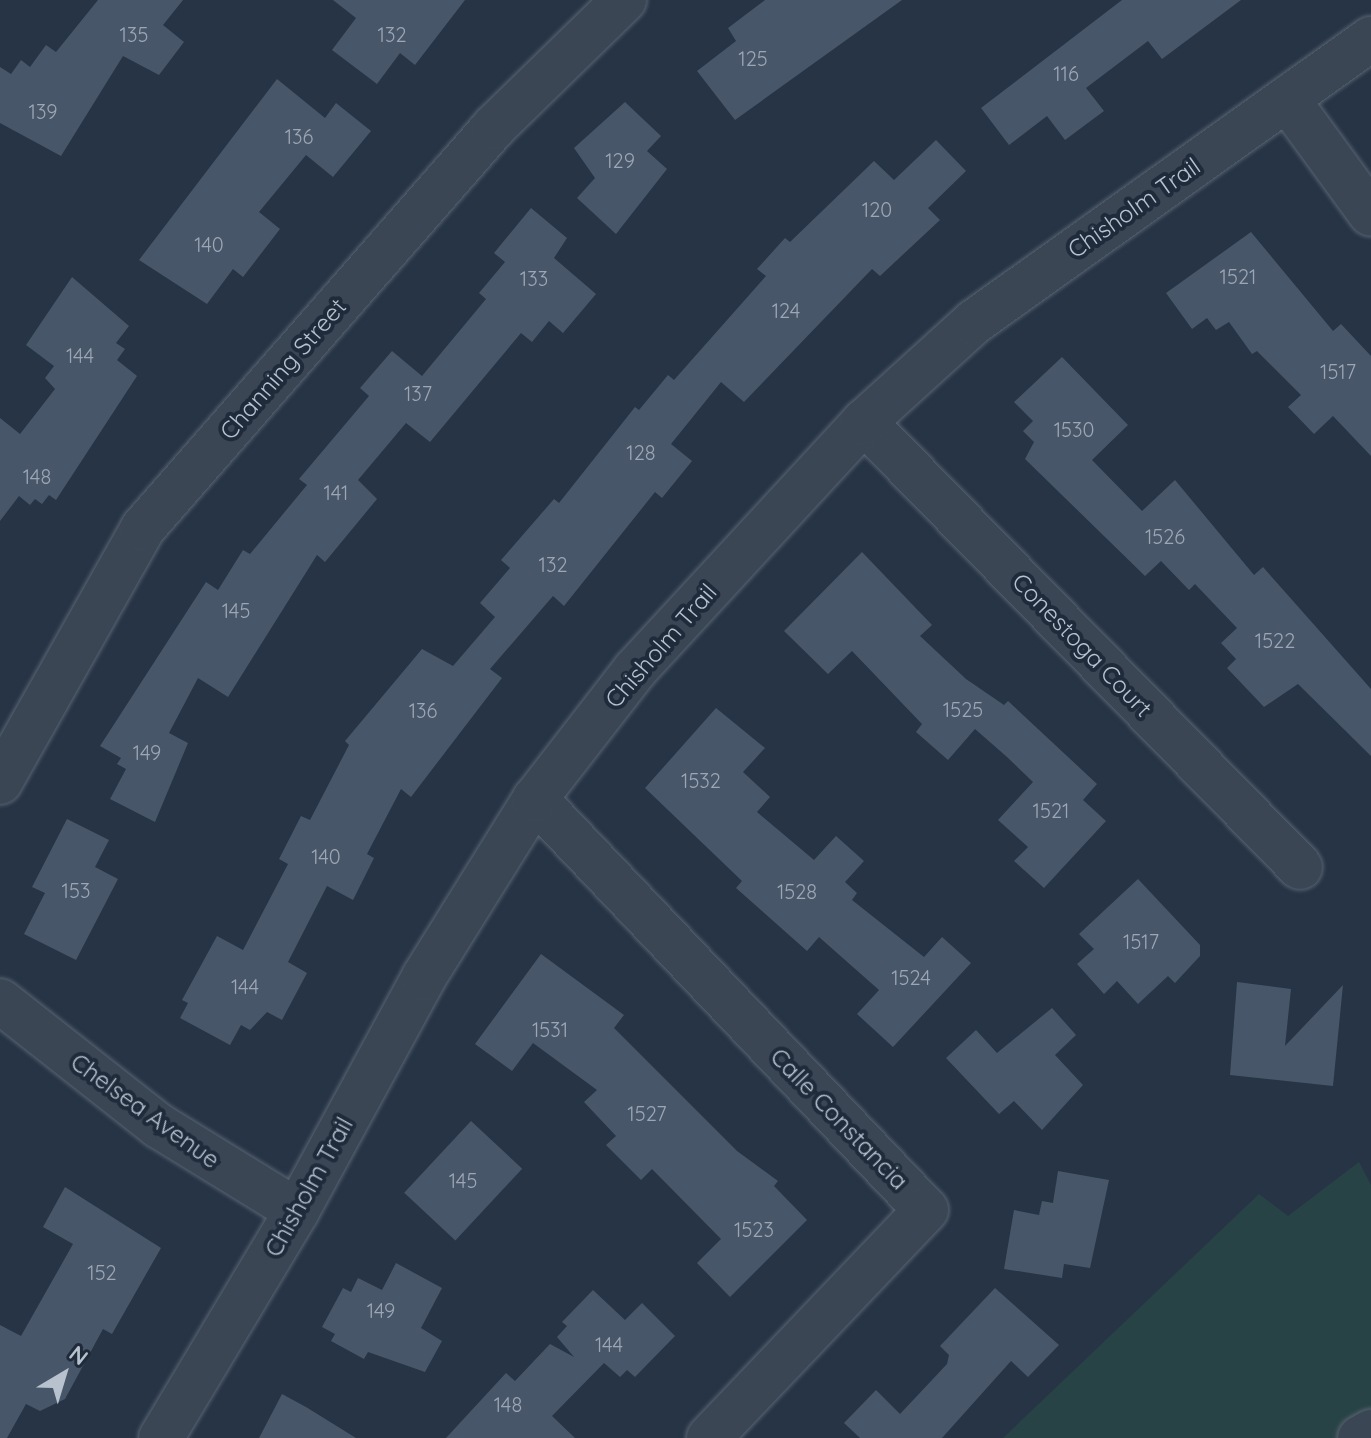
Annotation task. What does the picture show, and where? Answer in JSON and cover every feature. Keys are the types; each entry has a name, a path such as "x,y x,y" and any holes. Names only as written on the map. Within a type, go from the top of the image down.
{"street":[{"name":"Channing Street","path":"0,782 143,528 494,127 624,0"},
{"name":"Chisholm Trail","path":"161,1438 297,1211 424,977 535,799 635,670 864,422 974,322 1371,39"},
{"path":"1287,99 1371,214"},
{"name":"Conestoga Court","path":"864,422 1300,867"},
{"name":"Calle Constancia","path":"535,799 926,1210 709,1438"},
{"name":"Chelsea Avenue","path":"0,1001 159,1126 297,1211"},
{"path":"1360,1438 1371,1432"}],"green space":[{"path":"1359,1162 1371,1185 1371,1438 1003,1438 1259,1194 1288,1216"}],"building":[{"path":"98,0 183,0 163,25 184,42 159,75 123,56 61,156 0,123 0,67 11,74 21,60 30,67 46,45 56,52"},
{"path":"333,0 465,0 415,65 400,53 377,84 332,50 356,18"},
{"path":"765,0 902,0 735,120 697,71 736,41 728,28"},
{"path":"1122,0 1241,0 1162,59 1148,41 1086,88 1104,111 1065,140 1047,116 1009,145 981,108"},
{"path":"277,79 325,118 336,103 371,131 333,177 306,155 259,212 280,229 243,277 233,269 207,304 139,260"},
{"path":"625,102 661,136 647,151 667,169 616,234 577,198 595,178 574,148"},
{"path":"936,140 966,171 928,208 940,220 880,276 872,269 744,402 721,382 671,444 692,461 662,498 655,492 564,606 553,596 490,669 502,678 411,797 401,789 367,854 374,858 353,900 327,886 288,962 307,973 282,1020 267,1012 250,1030 241,1025 230,1045 180,1018 188,1003 182,1000 217,936 243,950 288,864 279,859 301,816 310,820 349,745 345,741 422,649 453,666 495,617 480,603 510,568 501,560 554,499 559,503 635,407 639,410 668,375 674,380 766,276 757,269 785,238 790,242 874,161 894,180"},
{"path":"531,208 567,238 554,258 596,294 563,333 549,321 532,342 521,333 430,442 406,423 358,480 377,499 325,562 317,555 228,697 198,678 169,733 188,743 155,822 110,799 126,769 117,764 121,758 100,746 206,582 218,590 243,550 250,554 307,485 299,479 369,396 360,388 392,351 422,376 486,299 479,293 505,262 494,253"},
{"path":"1251,232 1333,331 1341,324 1371,356 1371,456 1333,416 1314,434 1288,407 1301,395 1257,351 1252,354 1229,322 1216,330 1207,318 1192,329 1166,293"},
{"path":"72,277 129,326 116,343 125,349 117,360 137,376 56,500 49,495 42,504 35,499 30,505 19,496 0,521 0,418 20,434 55,389 45,378 54,366 26,345"},
{"path":"1062,357 1128,425 1092,460 1142,511 1175,480 1254,575 1263,567 1371,689 1371,756 1298,684 1264,707 1227,668 1236,659 1221,643 1237,628 1195,584 1189,590 1161,561 1145,576 1025,459 1034,442 1023,431 1033,421 1014,402"},
{"path":"862,552 932,625 920,636 966,679 1004,705 1008,701 1097,784 1083,800 1106,821 1044,888 1014,861 1028,847 998,820 1033,782 975,729 948,760 916,732 922,724 852,651 828,674 784,631"},
{"path":"716,708 765,748 743,772 770,797 757,812 814,860 836,836 864,861 845,882 857,893 852,900 924,957 942,937 971,963 893,1047 857,1014 879,990 819,937 807,951 736,888 742,881 645,788"},
{"path":"67,819 109,840 95,867 118,879 76,960 24,934 45,893 32,887"},
{"path":"1138,879 1200,945 1200,956 1175,983 1168,976 1138,1004 1117,981 1104,994 1077,964 1094,949 1079,934"},
{"path":"541,954 624,1015 614,1028 737,1151 778,1181 774,1186 807,1220 730,1297 697,1263 721,1239 652,1169 641,1180 606,1145 616,1136 584,1102 597,1090 533,1043 512,1071 475,1044"},
{"path":"1237,982 1291,989 1285,1046 1343,985 1333,1086 1230,1075"},
{"path":"1052,1008 1076,1035 1055,1055 1083,1085 1042,1130 1014,1101 999,1114 946,1058 976,1030 997,1053"},
{"path":"471,1121 522,1169 455,1240 404,1193"},
{"path":"1058,1171 1109,1180 1090,1268 1064,1264 1062,1278 1004,1269 1014,1210 1039,1215 1042,1201 1053,1203"},
{"path":"65,1187 161,1248 112,1334 103,1329 65,1399 40,1411 26,1404 7,1438 0,1438 0,1325 21,1336 73,1244 43,1227"},
{"path":"396,1263 442,1288 421,1328 442,1341 425,1372 368,1352 364,1359 331,1341 335,1334 322,1327 343,1288 351,1292 358,1278 382,1290"},
{"path":"995,1288 1059,1345 1028,1377 1011,1361 942,1438 860,1438 844,1423 876,1390 900,1414 947,1364 949,1355 940,1346"},
{"path":"593,1290 625,1320 642,1303 675,1336 635,1377 627,1370 620,1377 604,1363 552,1416 575,1438 446,1438 506,1373 515,1381 550,1344 574,1357 557,1337 567,1326 562,1322"},
{"path":"282,1394 306,1407 356,1438 259,1438"}]}
